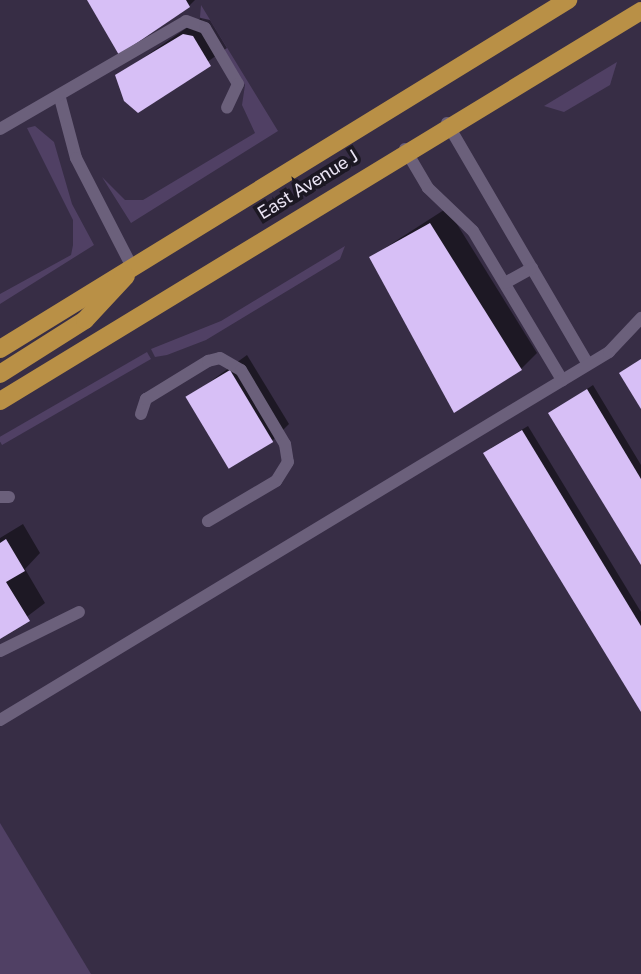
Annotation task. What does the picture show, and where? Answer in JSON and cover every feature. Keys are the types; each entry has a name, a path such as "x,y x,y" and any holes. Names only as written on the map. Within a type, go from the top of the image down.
{"main road":[{"name":"East Avenue J","path":"0,349 568,0"},
{"name":"East Avenue J","path":"0,401 447,123 641,11"},
{"path":"0,374 85,320 132,267"}],"lane":[{"path":"0,130 96,78 186,21 205,28 238,85 227,108"},
{"path":"60,98 80,167 132,267"},
{"path":"447,123 588,364"},
{"path":"405,149 428,188 473,231 562,380"},
{"path":"505,284 532,268"},
{"path":"0,719 588,364 641,318"},
{"path":"141,414 146,399 208,361 220,358 241,370 285,444 288,462 276,481 208,521"},
{"path":"0,651 79,612"}],"shaded area":[{"path":"201,5 278,131 131,223 102,177 125,200 143,200 255,133 242,105 245,85 200,17"},
{"path":"617,62 610,85 564,112 544,106"},
{"path":"35,126 54,142 72,204 94,245 0,304 0,294 71,255 73,245 73,220 27,128"},
{"path":"345,246 340,259 206,340 155,357 151,349 221,321"},
{"path":"147,352 151,359 2,445 0,437"},
{"path":"0,823 91,974 0,974"}],"building":[{"path":"87,0 186,0 190,7 119,55"},
{"path":"183,34 193,36 211,66 138,113 124,101 115,75"},
{"path":"430,223 522,370 454,413 369,257"},
{"path":"641,359 641,409 619,373"},
{"path":"230,370 273,442 229,469 185,397"},
{"path":"587,389 641,479 641,565 548,413"},
{"path":"522,430 641,626 641,712 483,453"},
{"path":"6,539 25,571 6,582 30,621 0,639 0,543"}]}
